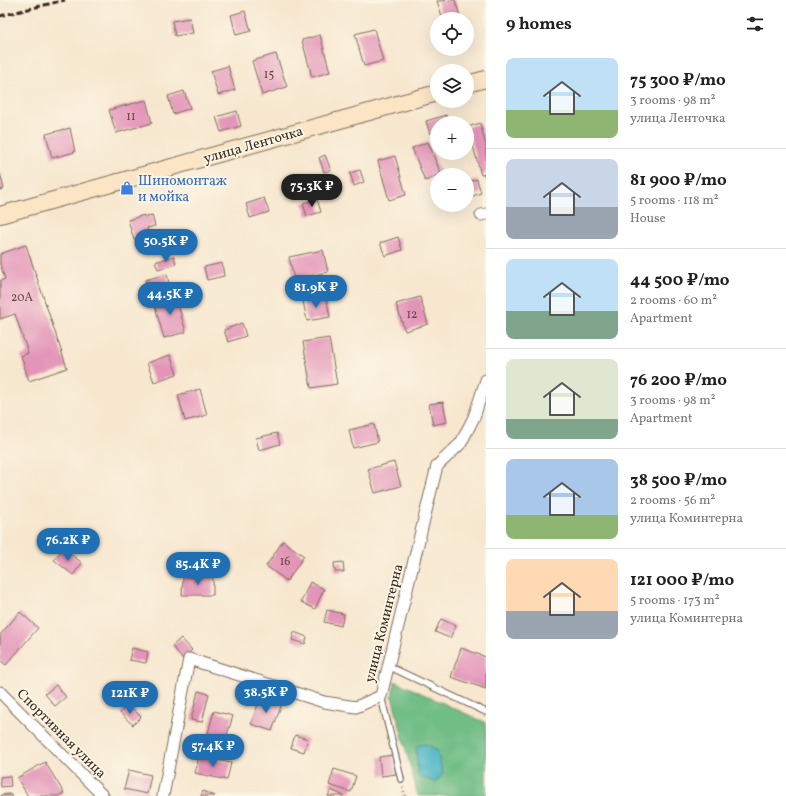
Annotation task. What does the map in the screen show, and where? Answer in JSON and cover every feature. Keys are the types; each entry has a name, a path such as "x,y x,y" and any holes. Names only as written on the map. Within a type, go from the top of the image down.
{"main road":[{"path":"474,82 486,79"},
{"name":"улица Ленточка","path":"0,215 430,95"}],"street":[{"name":"улица Коминтерна","path":"163,796 189,659 324,702 356,707 381,696 437,466 461,443 474,417 486,380"},
{"name":"Спортивная улица","path":"0,692 103,796"}],"lane":[{"path":"388,666 486,712"},
{"path":"381,696 401,779"}],"green space":[{"path":"395,681 486,723 486,796 418,796 392,696"}],"water":[{"path":"426,744 437,750 443,774 435,783 418,775 416,746"}],"building":[{"path":"455,0 459,12 441,12 437,1"},
{"path":"245,11 251,31 236,35 231,15"},
{"path":"190,18 193,33 175,36 172,21"},
{"path":"374,29 383,61 364,66 355,34"},
{"path":"320,35 330,72 312,77 302,40"},
{"path":"276,54 287,87 262,95 252,61"},
{"path":"228,66 235,90 218,95 211,71"},
{"path":"184,91 190,108 173,114 168,96"},
{"path":"146,100 152,123 116,133 109,110"},
{"path":"237,111 241,126 221,132 216,117"},
{"path":"430,120 430,134 426,121"},
{"path":"480,123 486,145 486,174 481,175 474,149 474,125"},
{"path":"70,128 75,152 52,158 46,134"},
{"path":"428,142 430,147 430,160 435,160 439,168 430,168 430,179 425,181 412,148"},
{"path":"325,155 331,170 324,172 319,158"},
{"path":"395,156 406,195 389,200 378,161"},
{"path":"360,170 364,182 354,186 350,173"},
{"path":"0,173 4,189 0,190"},
{"path":"477,179 481,193 474,196 474,180"},
{"path":"264,198 269,212 250,218 246,204"},
{"path":"317,199 321,212 307,216 303,203"},
{"path":"144,215 144,217 152,215 155,226 147,228 149,236 134,240 128,220"},
{"path":"398,237 402,250 385,256 380,243"},
{"path":"26,245 67,368 29,381 21,356 28,353 15,314 0,319 0,281 5,279 0,264 0,254"},
{"path":"323,250 328,272 294,279 289,257"},
{"path":"174,256 176,264 158,269 155,262"},
{"path":"222,263 224,276 207,280 204,267"},
{"path":"167,274 169,284 148,290 145,280"},
{"path":"175,294 186,332 164,338 153,300"},
{"path":"326,297 330,317 307,321 303,301"},
{"path":"420,297 428,324 405,331 396,304"},
{"path":"242,323 246,336 228,342 224,330"},
{"path":"329,338 337,384 311,388 303,342"},
{"path":"170,355 177,374 154,382 147,363"},
{"path":"200,389 207,415 185,421 178,395"},
{"path":"443,402 447,422 433,425 429,404"},
{"path":"374,424 378,442 353,448 349,430"},
{"path":"277,433 280,444 259,450 256,438"},
{"path":"394,462 401,486 375,493 368,469"},
{"path":"283,541 304,556 287,581 266,566"},
{"path":"63,548 82,563 73,575 54,560"},
{"path":"343,562 344,572 335,572 334,563"},
{"path":"183,577 213,578 213,595 182,595"},
{"path":"310,582 324,589 315,609 301,602"},
{"path":"327,610 344,614 341,626 324,622"},
{"path":"20,612 38,628 6,665 0,660 0,635"},
{"path":"441,619 456,626 450,638 435,632"},
{"path":"294,632 307,637 305,644 292,640"},
{"path":"181,638 192,650 183,659 172,646"},
{"path":"132,648 148,652 146,663 129,660"},
{"path":"461,648 486,657 486,689 451,677"},
{"path":"56,685 66,697 55,706 45,694"},
{"path":"198,691 209,694 202,722 191,720"},
{"path":"261,696 282,703 272,731 251,724"},
{"path":"128,704 141,717 133,725 120,713"},
{"path":"214,711 233,716 226,738 208,733"},
{"path":"295,735 308,739 304,752 291,748"},
{"path":"393,755 396,774 381,776 379,757"},
{"path":"199,756 231,763 227,780 195,773"},
{"path":"45,762 64,793 58,796 28,796 17,778"},
{"path":"334,769 356,776 351,792 329,785"},
{"path":"129,770 151,775 147,794 124,789"},
{"path":"10,776 11,786 1,787 0,777"},
{"path":"331,790 344,796 328,796"},
{"path":"203,791 215,796 201,796"},
{"path":"11,794 12,796 1,796 1,795"}],"railway":[{"path":"0,16 65,0"}],"place":[{"name":"Шиномонтаж и мойка","path":"127,188"}]}
